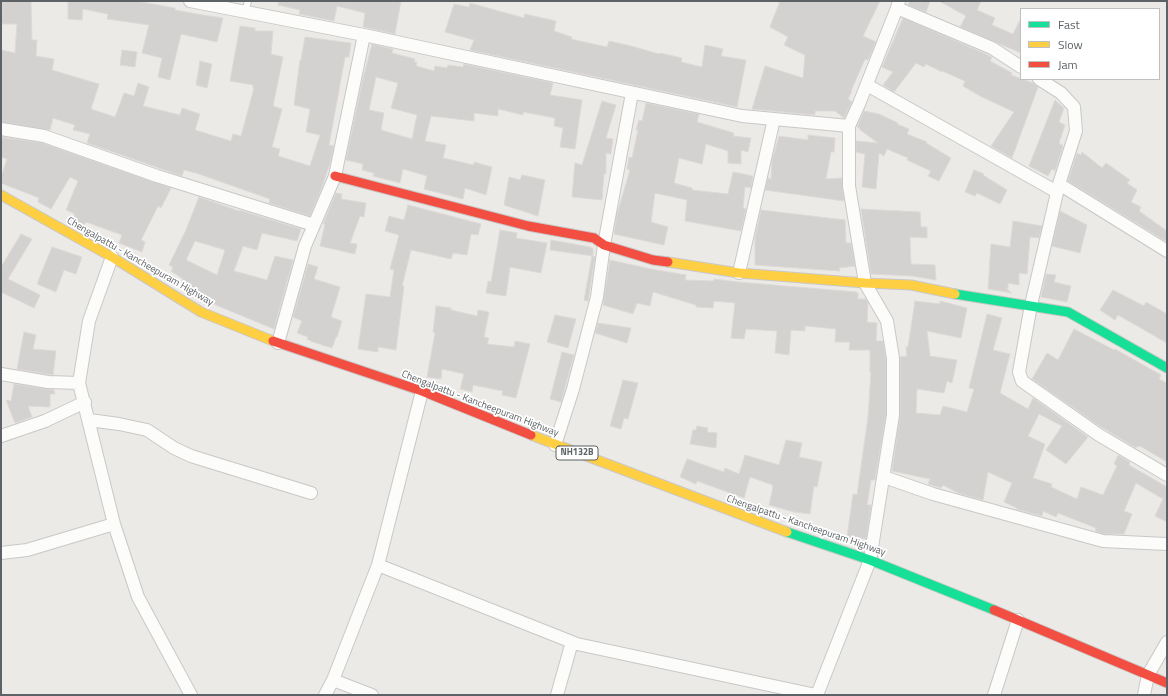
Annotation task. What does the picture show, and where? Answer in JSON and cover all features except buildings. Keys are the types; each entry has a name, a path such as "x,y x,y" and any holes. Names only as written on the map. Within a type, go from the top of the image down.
{"main road":[{"path":"335,176 528,226 594,238 604,245 653,260 739,273 865,283 911,285 1068,312 1167,368"},
{"name":"Chengalpattu - Kancheepuram Highway","path":"1,195 112,257 201,312 278,343 422,391 555,445 807,540 870,560 1167,683"}],"street":[{"path":"190,1 246,6 364,35 742,116 849,126"},
{"path":"378,565 572,642 817,695 870,560 893,415 893,358 887,321 865,283 849,186 849,126 867,85 898,5 992,48 1020,66"},
{"path":"278,343 305,246 335,176 364,35"},
{"path":"1041,80 1061,93 1074,107 1076,131 1058,188 1031,305 1019,372 1022,381 1099,434 1167,475"},
{"path":"867,85 1058,188 1167,251"},
{"path":"555,445 573,389 597,297 604,245 632,93"},
{"path":"739,273 774,119"},
{"path":"1,129 44,136 157,176 314,226"},
{"path":"112,257 89,321 79,383 85,402 114,524 138,597 191,695"},
{"path":"1,374 48,382 79,383"},
{"path":"325,695 333,680 378,565 422,391"},
{"path":"1,436 45,421 85,402"},
{"path":"89,420 147,430 174,448 191,456 311,493"},
{"path":"884,477 932,494 1104,541 1167,544"},
{"path":"1,554 27,550 114,524"},
{"path":"994,695 1018,620"},
{"path":"557,695 572,642"},
{"path":"1144,695 1148,675 1167,642"},
{"path":"333,680 372,695"}],"traffic: fast":[{"path":"955,294 1068,312 1167,368"},
{"path":"787,532 870,560 994,610"}],"traffic: slow":[{"path":"1,195 112,257 201,312 273,341"},
{"path":"668,262 739,273 865,283 911,285 955,294"},
{"path":"531,435 787,532"}],"traffic: jam":[{"path":"335,176 528,226 594,238 604,245 653,260 668,262"},
{"path":"273,341 422,391 531,435"},
{"path":"994,610 1167,683"}]}
